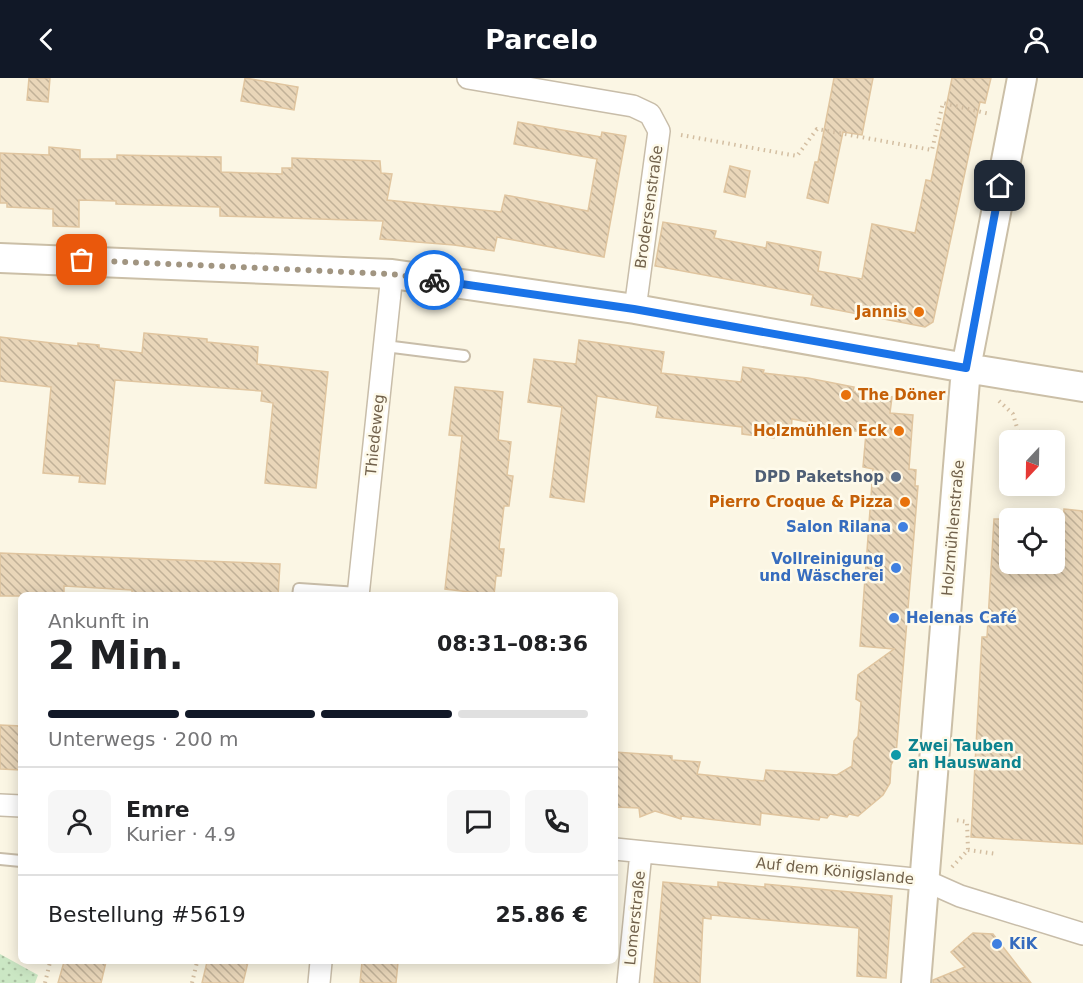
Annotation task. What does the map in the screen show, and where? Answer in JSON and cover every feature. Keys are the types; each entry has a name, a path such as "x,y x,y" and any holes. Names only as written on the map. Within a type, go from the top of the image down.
{"street":[{"name":"Brodersenstraße","path":"468,78 633,106 650,114 659,131 634,309"},
{"name":"Holzmühlenstraße","path":"916,983 966,368 1012,119 1022,78"},
{"path":"0,258 392,274 634,309 1083,387"},
{"name":"Thiedeweg","path":"358,592 392,274"},
{"path":"0,805 18,806"},
{"name":"Auf dem Königslande","path":"618,849 924,880 960,896 1083,934"},
{"name":"Lomerstraße","path":"628,983 641,852"},
{"path":"319,983 321,964"}],"lane":[{"path":"385,346 464,356"},
{"path":"299,592 299,589 334,592"},
{"path":"0,860 18,861"}],"path":[{"path":"659,131 797,156 817,129 932,150 943,103 1012,119"},
{"path":"1013,414 1018,430"},
{"path":"954,866 968,850 997,854"},
{"path":"45,983 50,964"},
{"path":"192,983 197,964"}],"green space":[{"path":"0,954 38,975 35,983 0,983"}],"building":[{"path":"29,78 50,78 48,102 27,100"},
{"path":"245,78 298,87 294,110 241,101"},
{"path":"834,78 873,78 862,135 843,132 828,203 807,198 815,162 818,162"},
{"path":"952,78 991,78 985,103 980,102 933,322 925,327 811,305 813,295 655,266 663,222 716,231 714,238 766,248 767,242 821,252 818,271 862,279 872,224 915,233 926,180 931,181"},
{"path":"518,122 601,137 602,132 626,136 604,257 497,237 494,251 380,239 383,221 220,216 220,207 116,204 116,201 79,200 79,227 53,226 53,209 7,207 7,203 0,203 0,153 49,155 49,147 80,150 80,159 117,159 117,155 221,157 221,172 282,174 282,168 292,168 292,158 380,161 381,173 392,174 387,200 501,212 505,195 588,211 597,159 514,144"},
{"path":"730,166 750,171 745,197 724,192"},
{"path":"144,333 258,347 257,364 328,372 316,488 265,483 273,403 261,401 262,391 115,380 105,484 79,482 80,476 43,473 51,387 0,381 0,337 78,346 78,343 99,345 99,348 142,353"},
{"path":"579,340 664,352 661,373 741,382 743,367 764,370 763,373 808,378 854,387 853,391 892,397 890,413 913,415 909,469 916,470 915,486 918,486 896,755 891,765 890,783 883,795 858,816 830,814 827,818 820,817 819,820 761,813 760,825 681,816 681,819 655,811 640,817 639,808 618,807 618,752 672,756 672,760 700,762 697,774 764,781 766,770 837,775 852,766 861,702 856,699 858,675 894,649 860,646 873,469 863,467 866,433 792,419 791,433 774,431 774,438 742,434 742,427 656,417 658,406 597,396 584,502 550,497 562,407 528,402 534,359 576,364"},
{"path":"455,387 503,392 498,440 511,442 507,475 513,476 509,506 504,506 499,549 504,549 501,576 496,576 494,592 445,589 462,436 449,435"},
{"path":"1065,509 1083,511 1083,844 971,837 982,637 987,637 994,519 999,519 999,574 1065,574"},
{"path":"0,553 280,564 278,592 132,592 132,590 64,586 64,592 18,592 18,596 0,596"},
{"path":"0,725 18,726 18,770 0,769"},
{"path":"663,882 718,887 718,882 765,887 765,884 892,896 886,978 857,976 859,928 711,915 711,919 703,918 700,983 654,983"},
{"path":"973,933 993,934 1031,983 933,983 933,980 965,967 951,952"},
{"path":"63,964 106,964 101,983 58,983"},
{"path":"207,964 248,964 243,983 202,983"},
{"path":"362,964 398,964 396,983 360,983"}],"way so far":[{"path":"82,260 392,274 434,280"}],"place":[{"name":"Jannis","path":"919,312"},
{"name":"The Döner","path":"846,395"},
{"name":"Holzmühlen Eck","path":"899,431"},
{"name":"DPD Paketshop","path":"896,477"},
{"name":"Pierro Croque & Pizza","path":"905,502"},
{"name":"Salon Rilana","path":"903,527"},
{"name":"Vollreinigung und Wäscherei","path":"896,568"},
{"name":"Helenas Café","path":"894,618"},
{"name":"Zwei Tauben an Hauswand","path":"896,755"},
{"name":"KiK","path":"997,944"}],"route":[{"path":"434,280 634,309 966,368 1000,186"}]}
